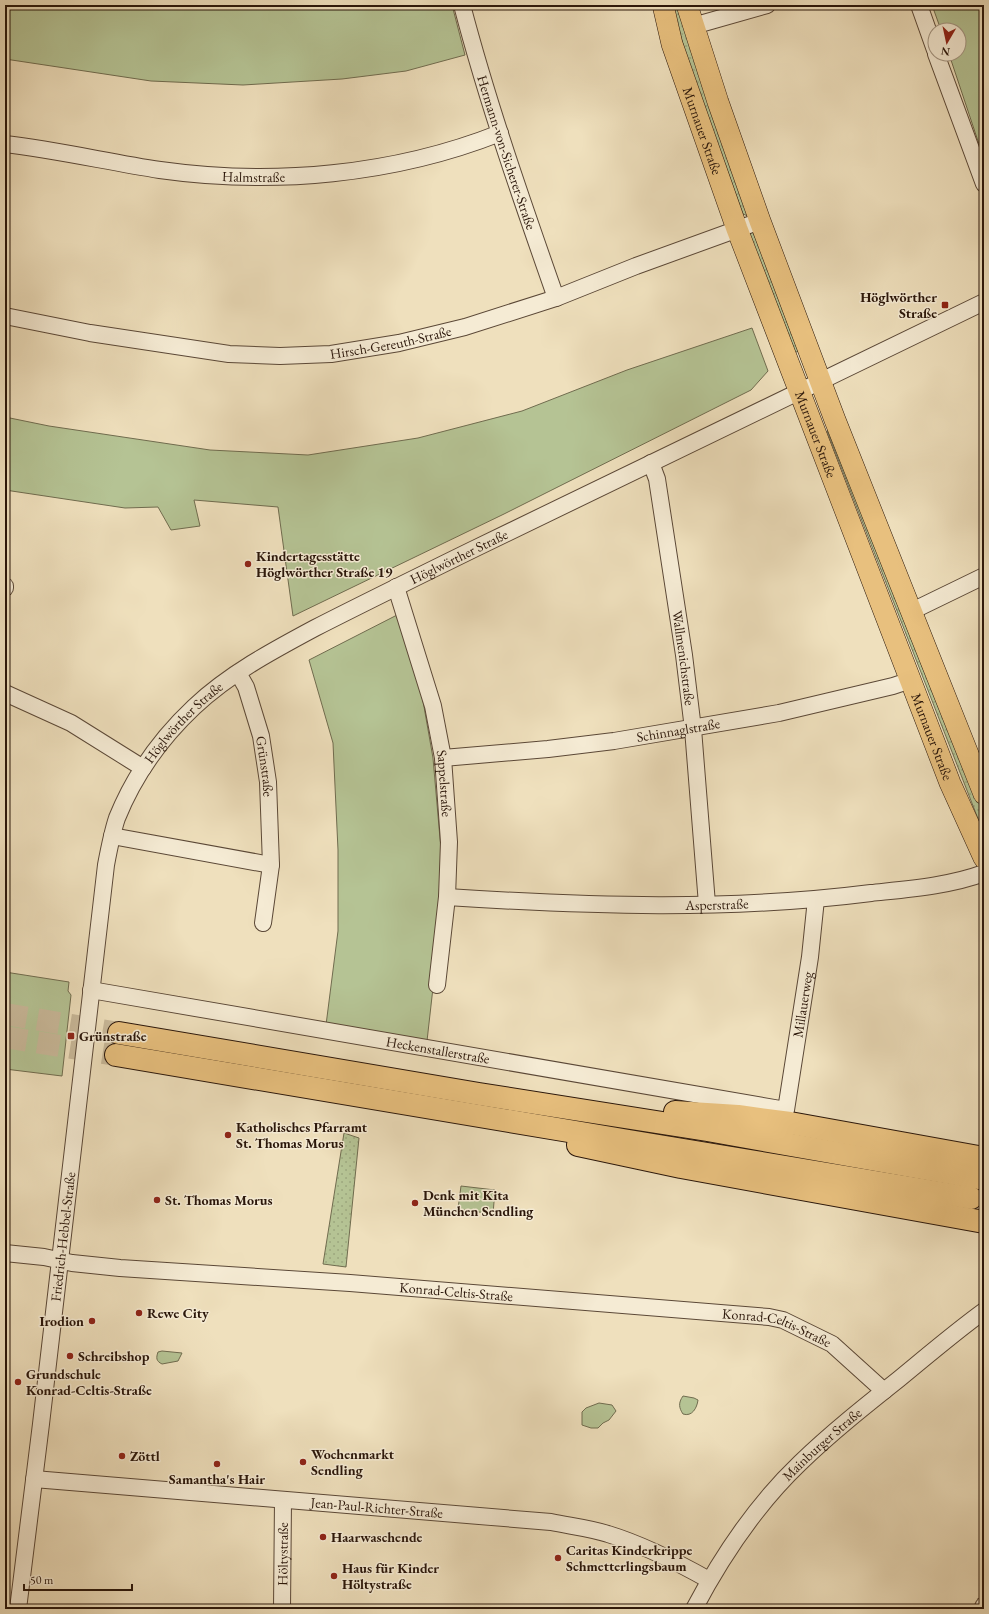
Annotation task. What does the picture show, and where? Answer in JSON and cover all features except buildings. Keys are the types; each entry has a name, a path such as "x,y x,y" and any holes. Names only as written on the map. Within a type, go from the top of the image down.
{"highway":[{"path":"119,1033 706,1130 984,1179"},
{"path":"116,1055 473,1116 574,1131 971,1198"},
{"path":"603,1114 645,1111 738,1116 790,1123 984,1158"},
{"path":"473,1116 547,1138 614,1154 984,1222"}],"main road":[{"name":"Murnauer Straße","path":"663,5 672,44 738,229 950,783 984,858"},
{"name":"Murnauer Straße","path":"687,5 718,102 760,222 820,380 984,794"}],"street":[{"name":"Hermann-von-Sicherer-Straße","path":"462,5 482,78 556,298"},
{"path":"694,26 767,5"},
{"path":"919,5 927,28"},
{"path":"939,62 984,184"},
{"name":"Halmstraße","path":"5,144 161,170 234,177 284,177 388,165 440,152 482,140 500,133"},
{"name":"Hirsch-Gereuth-Straße","path":"5,316 90,334 229,354 280,356 324,354 399,343 465,327 556,298 636,266 760,222"},
{"name":"Höglwörther Straße","path":"80,1078 100,907 112,836 123,806 143,768 180,720 216,688 261,657 396,587 799,390 984,302"},
{"name":"Wallmenichstraße","path":"651,462 657,479 684,655 693,729 707,904"},
{"path":"912,611 984,576"},
{"name":"Sappelstraße","path":"396,587 433,706 443,758 449,842 447,897 437,985"},
{"name":"Grünstraße","path":"238,673 246,687 261,736 268,782 271,865 263,923"},
{"name":"Schinnaglstraße","path":"443,758 590,745 693,729 778,713 893,686 911,680"},
{"path":"5,693 71,723 143,768"},
{"path":"112,836 271,865"},
{"name":"Asperstraße","path":"447,897 577,904 660,906 707,904 816,899 917,888 970,878 984,873"},
{"name":"Millauerweg","path":"786,1110 810,957 816,899"},
{"name":"Heckenstallerstraße","path":"90,990 786,1110"},
{"name":"Friedrich-Hebbel-Straße","path":"18,1609 60,1260 80,1078"},
{"name":"Konrad-Celtis-Straße","path":"5,1252 72,1263 120,1268 350,1283 769,1317 783,1320 832,1344 884,1391"},
{"name":"Mainburger Straße","path":"694,1609 709,1580 740,1533 774,1489 824,1440 984,1311"},
{"name":"Jean-Paul-Richter-Straße","path":"34,1478 550,1522 608,1534 676,1561 709,1580"},
{"name":"Höltystraße","path":"282,1609 283,1500"},
{"path":"982,1609 984,1605"}],"green space":[{"path":"5,5 170,5 283,9 328,5 452,5 465,55 406,71 342,79 243,85 151,81 5,59"},
{"path":"672,5 680,5 748,216 743,214 687,59"},
{"path":"932,5 984,5 984,159 952,62 967,62 967,22 938,22"},
{"path":"753,232 800,351 792,353 749,234"},
{"path":"752,328 768,371 751,390 504,514 293,616 278,507 194,500 200,526 171,530 158,507 125,508 5,490 5,417 49,426 210,450 308,455 418,438 522,411 627,370"},
{"path":"835,428 937,695 984,813 984,834 827,431"},
{"path":"399,614 423,701 433,758 441,850 442,908 427,1041 326,1025 338,931 338,850 333,743 309,660"},
{"path":"5,972 69,982 68,991 71,995 62,1076 5,1069"},
{"path":"344,1133 359,1138 346,1267 323,1264"},
{"path":"461,1186 495,1190 493,1214 458,1209"},
{"path":"158,1352 182,1353 178,1361 162,1364 157,1358"},
{"path":"683,1396 698,1400 694,1411 686,1415 683,1414 680,1405"},
{"path":"599,1403 612,1405 616,1411 609,1420 598,1428 591,1428 582,1425 582,1412 586,1408"}],"tunnel":[{"path":"5,1014 119,1033"},
{"path":"5,1037 116,1055"}],"place":[{"name":"Höglwörther Straße","path":"945,305"},
{"name":"Kindertagesstätte Höglwörther Straße 19","path":"248,564"},
{"name":"Grünstraße","path":"71,1036"},
{"name":"Katholisches Pfarramt St. Thomas Morus","path":"228,1135"},
{"name":"St. Thomas Morus","path":"157,1200"},
{"name":"Denk mit Kita München Sendling","path":"415,1203"},
{"name":"Rewe City","path":"139,1313"},
{"name":"Irodion","path":"92,1321"},
{"name":"Schreibshop","path":"70,1356"},
{"name":"Grundschule Konrad-Celtis-Straße","path":"18,1382"},
{"name":"Zöttl","path":"122,1456"},
{"name":"Wochenmarkt Sendling","path":"303,1462"},
{"name":"Samantha's Hair","path":"217,1464"},
{"name":"Haarwaschende","path":"323,1537"},
{"name":"Caritas Kinderkrippe Schmetterlingsbaum","path":"558,1558"},
{"name":"Haus für Kinder Höltystraße","path":"334,1576"}]}
